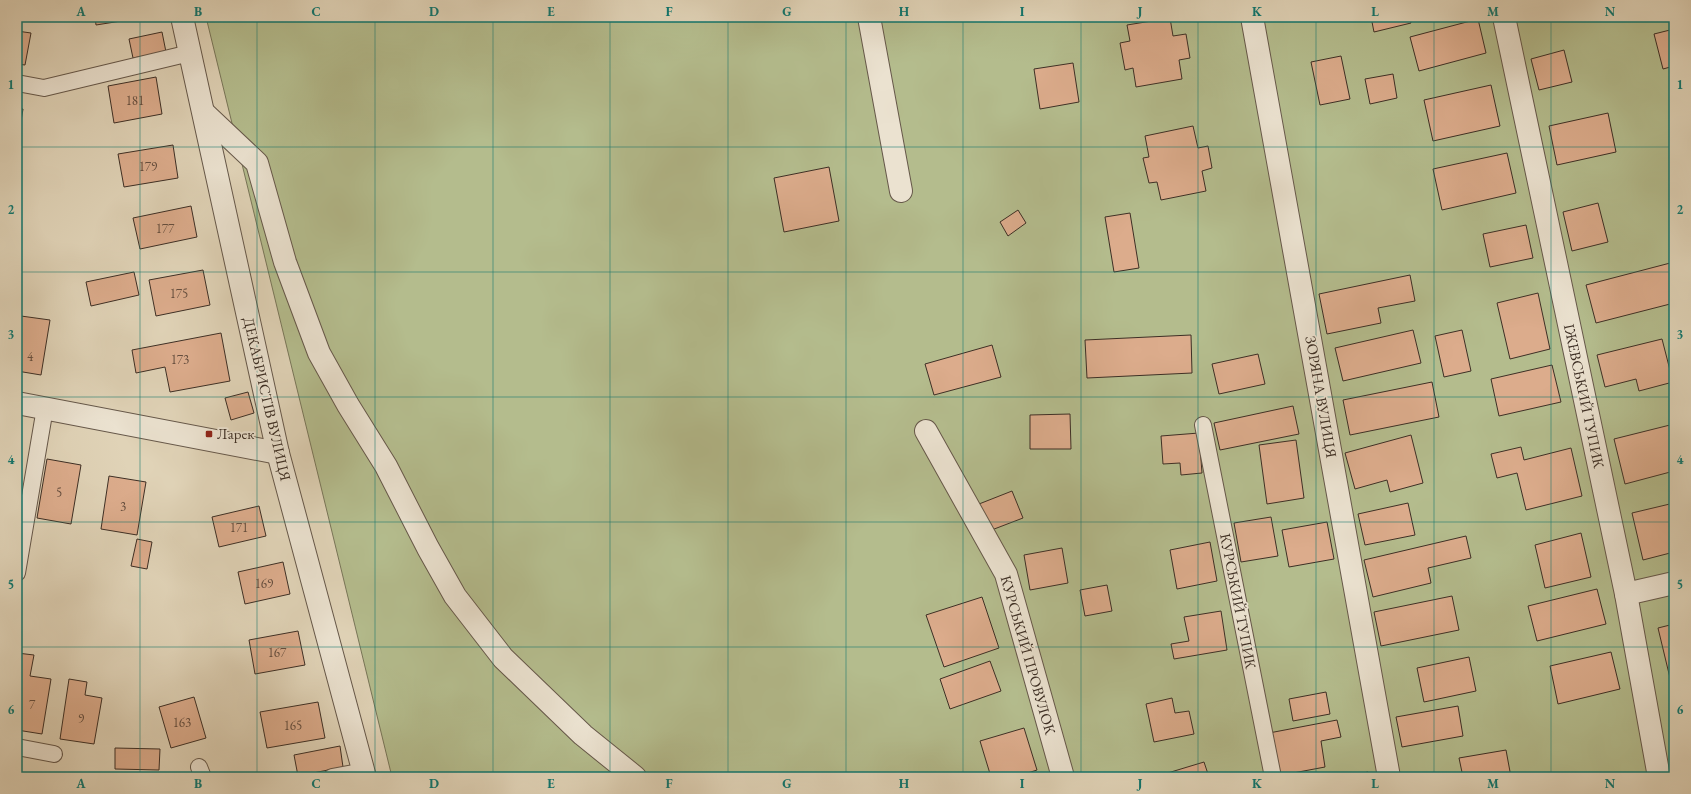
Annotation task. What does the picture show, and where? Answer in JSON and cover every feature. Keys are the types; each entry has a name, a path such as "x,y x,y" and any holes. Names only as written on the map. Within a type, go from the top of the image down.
{"street":[{"name":"ДЕКАБРИСТІВ ВУЛИЦЯ","path":"182,17 278,452 364,774"},
{"path":"869,17 901,192"},
{"name":"ЗОРЯНА ВУЛИЦЯ","path":"1252,17 1389,777"},
{"name":"ІЖЕВСЬКИЙ ТУПИК","path":"1504,17 1626,594 1659,777"},
{"path":"204,113 257,163 285,262 319,353 348,405 386,466 428,548 455,596 503,658 583,735 635,777"},
{"path":"17,403 278,452"},
{"name":"КУРСЬКИЙ ПРОВУЛОК","path":"926,431 1006,574 1063,777"},
{"path":"1626,594 1674,583"}],"lane":[{"path":"17,83 44,88 190,53"},
{"path":"17,573 46,408"},
{"name":"КУРСЬКИЙ ТУПИК","path":"1204,425 1273,777"},
{"path":"17,747 54,754"},
{"path":"332,777 364,774"}],"green space":[{"path":"206,17 1674,17 1674,777 392,777"}],"building":[{"path":"95,17 140,17 140,18 96,25"},
{"path":"1371,17 1409,17 1411,23 1374,32"},
{"path":"1170,18 1173,36 1186,34 1190,58 1179,60 1182,79 1136,87 1133,68 1125,70 1120,43 1130,41 1127,25"},
{"path":"1478,19 1486,53 1419,71 1410,37"},
{"path":"1674,29 1674,66 1663,69 1654,34"},
{"path":"17,31 31,33 25,65 17,64"},
{"path":"162,32 166,52 133,58 129,39"},
{"path":"1564,50 1572,82 1539,90 1531,59"},
{"path":"1341,56 1350,99 1320,105 1311,62"},
{"path":"1073,63 1079,102 1040,109 1034,69"},
{"path":"1393,74 1397,98 1370,104 1365,79"},
{"path":"156,77 162,114 114,123 108,86"},
{"path":"1491,85 1500,126 1433,141 1424,100"},
{"path":"17,109 23,109 17,145"},
{"path":"1608,113 1616,152 1557,165 1549,126"},
{"path":"1193,126 1198,148 1208,146 1212,168 1202,171 1206,191 1161,200 1157,182 1149,183 1143,158 1149,157 1145,136"},
{"path":"173,145 178,178 124,187 118,154"},
{"path":"1507,153 1516,193 1442,210 1433,169"},
{"path":"829,167 839,221 784,232 774,178"},
{"path":"1598,203 1608,242 1572,251 1563,212"},
{"path":"191,206 197,237 140,249 133,218"},
{"path":"1018,210 1026,223 1008,236 1000,222"},
{"path":"1130,213 1139,268 1114,272 1105,217"},
{"path":"1526,225 1533,258 1490,267 1483,234"},
{"path":"1674,262 1674,303 1596,323 1586,285"},
{"path":"203,270 210,305 156,316 149,280"},
{"path":"134,272 139,295 91,306 86,282"},
{"path":"1410,275 1415,301 1378,308 1381,323 1327,334 1319,294"},
{"path":"1538,293 1550,349 1510,359 1497,303"},
{"path":"21,316 50,320 41,375 17,371 17,341"},
{"path":"1413,330 1421,363 1343,381 1335,348"},
{"path":"1462,330 1471,371 1444,377 1435,336"},
{"path":"221,333 230,381 170,392 165,367 136,373 132,350"},
{"path":"1191,335 1192,373 1087,378 1085,340"},
{"path":"1662,339 1673,382 1639,391 1636,379 1605,387 1597,355"},
{"path":"992,345 1001,377 934,395 925,364"},
{"path":"1258,354 1265,384 1219,394 1212,364"},
{"path":"1552,365 1561,402 1499,416 1491,379"},
{"path":"1432,382 1439,417 1350,435 1343,400"},
{"path":"248,392 254,413 231,420 225,398"},
{"path":"1293,406 1299,434 1220,450 1214,423"},
{"path":"1070,414 1071,449 1030,449 1030,415"},
{"path":"1670,425 1674,442 1674,471 1625,484 1614,439"},
{"path":"1199,433 1202,473 1181,475 1180,463 1163,464 1161,436"},
{"path":"1411,435 1423,483 1390,492 1387,480 1355,489 1345,453"},
{"path":"1296,440 1304,498 1267,504 1259,445"},
{"path":"1521,447 1524,460 1571,448 1582,496 1526,510 1517,473 1497,478 1491,454"},
{"path":"47,459 81,465 71,524 37,518"},
{"path":"109,476 146,482 137,535 101,529"},
{"path":"1012,491 1023,518 989,531 979,504"},
{"path":"1408,503 1415,535 1365,545 1358,514"},
{"path":"1674,503 1674,552 1643,560 1632,513"},
{"path":"259,506 266,536 219,547 212,517"},
{"path":"1271,517 1278,556 1241,562 1234,523"},
{"path":"1327,522 1334,559 1289,567 1282,530"},
{"path":"1581,533 1591,577 1545,588 1535,545"},
{"path":"1466,536 1471,558 1428,568 1431,583 1373,597 1364,560"},
{"path":"137,539 152,542 147,569 131,566"},
{"path":"1210,542 1217,581 1177,589 1170,550"},
{"path":"1062,548 1068,583 1030,590 1024,555"},
{"path":"283,562 290,594 245,604 238,572"},
{"path":"1107,585 1112,611 1085,616 1080,590"},
{"path":"1597,589 1606,624 1537,641 1528,606"},
{"path":"1452,596 1459,630 1381,646 1374,612"},
{"path":"982,597 999,648 944,667 926,615"},
{"path":"1221,611 1227,650 1174,659 1171,644 1189,641 1184,617"},
{"path":"1674,624 1674,677 1670,678 1658,628"},
{"path":"298,631 305,665 255,674 249,640"},
{"path":"1611,652 1620,689 1558,704 1550,666"},
{"path":"17,653 34,655 30,676 51,679 42,734 17,730"},
{"path":"1469,657 1476,691 1424,702 1417,668"},
{"path":"990,661 1001,691 950,709 940,679"},
{"path":"69,679 87,682 85,695 102,698 94,744 60,739"},
{"path":"1326,692 1330,714 1293,721 1289,699"},
{"path":"194,697 206,738 171,748 159,707"},
{"path":"1172,698 1175,713 1189,711 1194,734 1154,742 1146,704"},
{"path":"318,702 325,738 267,748 260,712"},
{"path":"1458,706 1463,736 1402,747 1396,717"},
{"path":"1337,720 1341,737 1321,741 1325,767 1277,776 1269,733"},
{"path":"1024,728 1037,770 1015,777 991,777 980,741"},
{"path":"340,746 343,767 298,776 294,755"},
{"path":"115,748 160,749 159,770 115,769"},
{"path":"1506,750 1511,777 1463,777 1459,758"},
{"path":"1204,762 1209,777 1162,777 1161,775"},
{"path":"1368,772 1369,777 1341,777"}],"place":[{"name":"Ларек","path":"209,434"}]}
